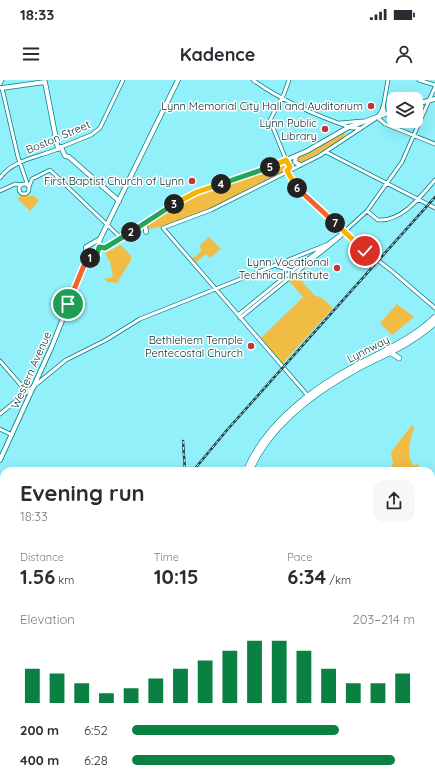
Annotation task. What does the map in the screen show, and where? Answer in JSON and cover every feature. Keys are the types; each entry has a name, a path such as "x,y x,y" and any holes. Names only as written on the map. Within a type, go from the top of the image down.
{"highway":[{"name":"Lynnway","path":"248,467 257,449 270,431 310,398 347,370 403,342 435,317"},
{"name":"Lynnway","path":"252,467 260,452 272,435 310,398 346,375 390,354 414,340 435,323"},
{"path":"390,354 394,354 399,358"}],"main road":[{"path":"2,80 1,87 20,162 30,191 26,194 21,193 19,189 12,186"},
{"name":"Boston Street","path":"0,178 7,169 20,162 60,148 92,134 101,127 123,80"},
{"name":"Western Avenue","path":"0,460 85,263 91,257 97,255 100,239 178,80"},
{"path":"253,80 281,98 310,113 354,129 363,126"},
{"path":"289,80 270,120 286,160 290,164 288,170 300,192 344,232 435,308"},
{"path":"376,117 383,108 388,80"},
{"path":"294,272 329,248 367,211 401,164 435,86 419,80"},
{"path":"1,87 45,82 60,148 65,156 69,156 119,201"},
{"path":"423,102 435,99"},
{"path":"310,398 163,228 204,213 326,152 363,126 366,122 386,114 384,113 383,108"},
{"path":"376,117 381,122 435,144"},
{"path":"92,244 105,248 197,192 296,156 347,126 366,122 381,122"},
{"path":"347,126 347,138"},
{"path":"326,152 435,208"},
{"path":"296,156 295,162 300,165"},
{"path":"24,173 26,161"},
{"path":"29,186 32,179 50,170 121,238"},
{"path":"19,189 26,177"},
{"path":"367,211 378,220 390,219 408,209 435,180"},
{"path":"0,191 12,186 29,186"},
{"path":"143,224 145,232"},
{"path":"239,317 326,245 344,232"},
{"name":"Western Avenue","path":"85,263 86,247 100,239"},
{"path":"0,414 26,391 66,360 106,340 138,320 326,245"},
{"path":"85,254 91,257"},
{"path":"286,261 284,264 286,268"},
{"path":"274,266 286,268 294,272"},
{"path":"0,361 26,391"},
{"path":"0,429 12,435"}],"shaded area":[{"path":"342,133 345,134 344,138 301,163 297,162 297,157"},
{"path":"284,162 288,163 288,170 220,204 168,225 150,229 147,227 147,223 186,199"},
{"path":"21,196 34,196 39,201 30,211 17,198"},
{"path":"209,237 221,249 210,258 206,254 195,263 192,259 202,250 199,246"},
{"path":"121,245 131,256 131,260 117,283 108,282 104,279 113,277 110,262 105,253"},
{"path":"296,275 314,295 322,298 333,308 282,364 261,338 303,297 289,281"},
{"path":"397,304 414,317 392,335 380,323"},
{"path":"412,425 414,427 409,451 413,466 418,464 419,467 391,467 393,464 391,452"}],"railway":[{"path":"196,467 227,430 435,197"},
{"path":"183,441 185,467"}],"place":[{"name":"Lynn Memorial City Hall and Auditorium","path":"371,106"},
{"name":"Lynn Public Library","path":"325,129"},
{"name":"First Baptist Church of Lynn","path":"192,181"},
{"name":"Lynn Vocational Technical Institute","path":"337,268"},
{"name":"Bethlehem Temple Pentecostal Church","path":"251,346"}],"route":[{"path":"68,304 85,263 89,258 97,255 99,247 105,247 124,237 158,214 194,194 286,160 290,163 290,170 287,171 300,192 365,251"}]}
